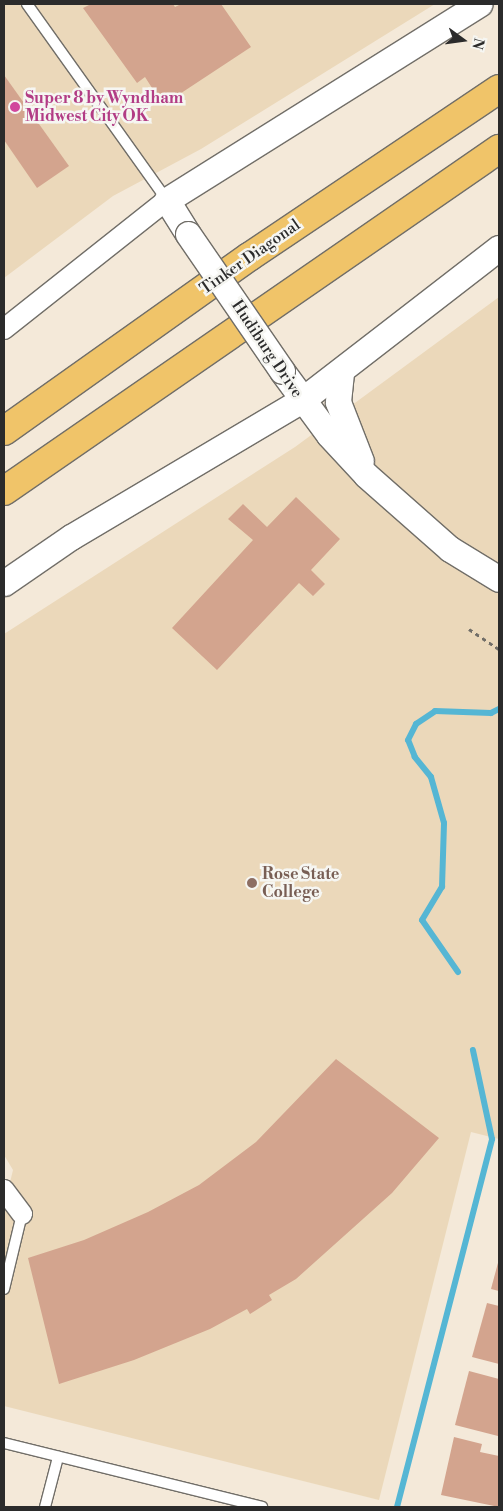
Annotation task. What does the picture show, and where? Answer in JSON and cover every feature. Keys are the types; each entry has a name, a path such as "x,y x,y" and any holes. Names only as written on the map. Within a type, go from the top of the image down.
{"highway":[{"name":"Tinker Diagonal","path":"4,431 249,257 499,89"},
{"path":"4,491 499,149"}],"street":[{"path":"4,329 167,200 480,4"},
{"name":"Hudiburg Drive","path":"167,200 188,234 328,435 366,475 450,549 499,579"},
{"path":"4,582 71,537 302,400 341,373 499,248"},
{"path":"341,373 338,402 366,475"},
{"path":"4,1190 22,1214"}],"lane":[{"name":"Hudiburg Drive","path":"27,4 167,200"},
{"path":"4,1289 22,1214"},
{"path":"4,1443 262,1507"},
{"path":"45,1507 58,1457"}],"path":[{"path":"469,629 499,649"}],"shaded area":[{"path":"4,4 435,4 201,149 113,196 4,278"},
{"name":"Rose State College","path":"499,297 499,1139 471,1132 379,1500 4,1406 4,1207 13,1170 4,1155 4,634 295,447"}],"building":[{"path":"91,4 173,4 175,7 181,4 221,4 251,47 163,105 145,77 137,83 83,8"},
{"name":"Super 8 by Wyndham Midwest City OK","path":"4,75 69,166 37,188 4,140"},
{"path":"296,497 340,539 311,570 325,584 313,596 299,583 217,670 172,628 253,540 228,519 243,504 267,527"},
{"path":"336,1059 439,1138 392,1193 296,1279 269,1295 272,1300 250,1314 247,1309 210,1329 134,1360 59,1384 28,1258 84,1240 148,1212 199,1185 256,1142"},
{"path":"499,1259 499,1291 491,1289"},
{"path":"487,1303 499,1306 499,1364 472,1357"},
{"path":"469,1371 499,1379 498,1436 455,1425"},
{"path":"454,1437 482,1444 480,1452 499,1456 499,1507 441,1495"}],"waterway":[{"path":"458,972 422,920 442,887 444,823 431,777 415,757 408,740 416,724 435,711 491,713 499,709"},
{"path":"397,1507 492,1139 473,1050"}],"place":[{"name":"Super 8 by Wyndham Midwest City OK","path":"15,107"},
{"name":"Rose State College","path":"252,883"}]}
